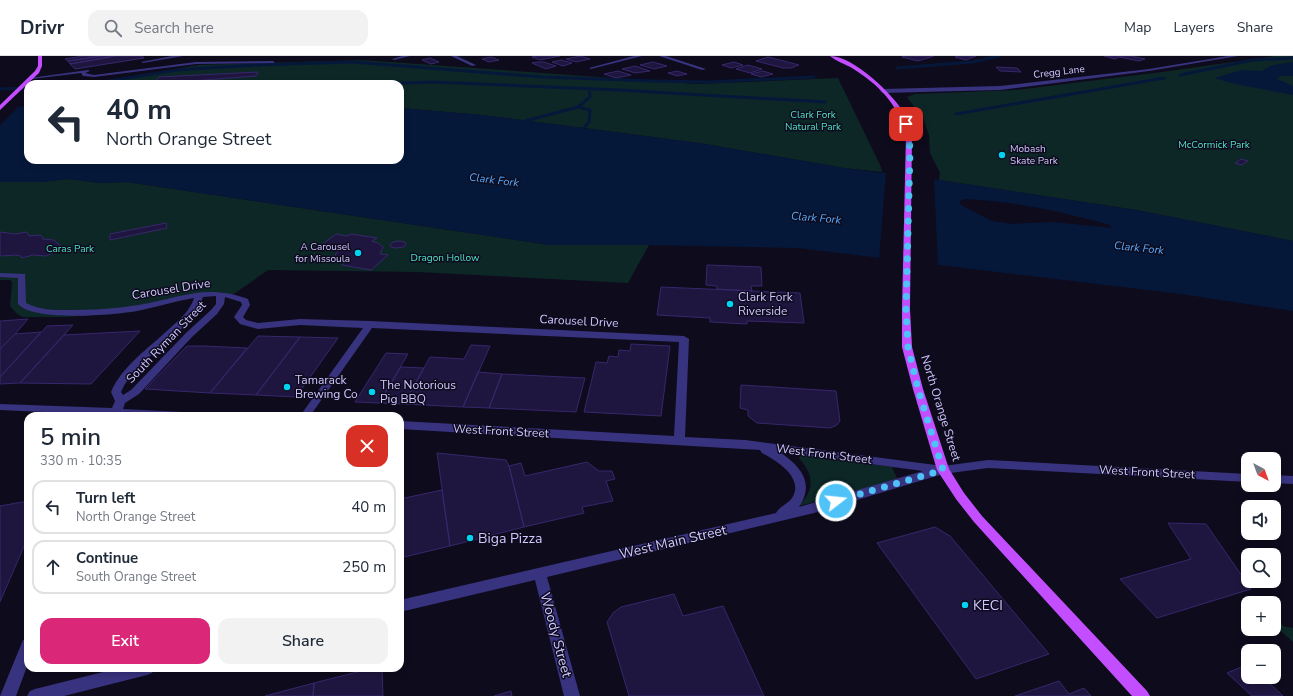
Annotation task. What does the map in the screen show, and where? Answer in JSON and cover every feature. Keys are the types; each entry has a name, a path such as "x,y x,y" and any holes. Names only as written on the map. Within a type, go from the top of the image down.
{"main road":[{"path":"32,78 40,66 40,56"},
{"name":"North Orange Street","path":"832,56 852,66 871,79 883,91 902,114 909,134 910,151 906,309 908,347 918,389 943,470 960,496 978,518 1142,696"},
{"path":"0,108 24,87"}],"street":[{"path":"140,63 181,56"},
{"path":"394,59 408,56"},
{"path":"453,56 474,65"},
{"path":"591,68 640,56"},
{"path":"661,56 704,69"},
{"name":"Cregg Lane","path":"883,91 1007,87 1149,70 1236,56"},
{"path":"82,72 86,75 94,76 190,64 273,62"},
{"path":"32,78 97,70"},
{"name":"Carousel Drive","path":"0,275 22,276 22,304 31,310 46,312 123,310 199,296 221,294 245,301 246,305 238,317 244,323 254,326 300,322 370,324 684,339 679,440"},
{"name":"South Ryman Street","path":"117,410 184,340 214,312 220,304 221,294"},
{"name":"South Ryman Street","path":"117,410 116,392 127,372 195,308 199,296"},
{"path":"309,412 370,324"},
{"path":"0,407 146,412"},
{"name":"West Front Street","path":"404,425 745,444 943,470 988,464 1241,478"},
{"path":"745,444 767,450 780,456 794,469 800,482 801,488 796,502 785,512 765,520"},
{"name":"West Main Street","path":"404,605 814,508 943,470"},
{"path":"1281,479 1293,480"},
{"name":"Woody Street","path":"540,574 572,696"},
{"path":"8,696 24,655"},
{"path":"35,696 131,672"}],"green space":[{"name":"McCormick Park","path":"1275,56 1293,56 1293,241 1136,210 939,180 940,173 930,153 929,135 923,119 907,97 915,94 1015,90 1162,72"},
{"name":"Clark Fork Natural Park","path":"362,60 697,84 838,78 881,167 882,172 844,168 699,143 482,115 404,108 404,80 114,80 198,65"},
{"name":"Caras Park","path":"69,179 100,183 127,182 550,245 649,245 628,283 417,272 268,270 231,296 199,296 142,310 114,314 65,317 22,317 10,306 12,282 10,280 0,280 0,182 41,182"},
{"path":"801,455 892,467 898,480 799,506 808,494 811,482 808,470 799,458"},
{"path":"1281,623 1283,626 1293,628 1293,642 1281,631"}],"water":[{"path":"1293,62 1293,76 1280,76 1277,79 1293,86 1293,95 1235,84 1214,78 1242,70 1261,71 1273,65"},
{"name":"Clark Fork","path":"24,106 24,164 404,164 404,108 482,115 699,143 844,168 939,180 1136,210 1293,241 1293,311 1181,294 798,248 550,245 127,182 100,183 69,179 41,182 0,182 0,108","holes":["965,199 1002,202 1074,216 1110,225 1112,228 1052,222 1013,224 992,221 961,205 959,201"]}],"pier":[{"path":"21,104 0,125 0,106"},
{"path":"886,171 934,177 938,267 879,260"}],"building":[{"path":"83,56 102,56 68,61 65,59"},
{"path":"102,56 115,56 70,64 68,61"},
{"path":"115,56 142,56 144,58 75,69 70,64"},
{"path":"560,56 540,60 532,57"},
{"path":"580,56 590,59 576,62 566,59"},
{"path":"934,56 918,61 902,57"},
{"path":"976,56 966,60 955,57"},
{"path":"1104,56 1131,56 1145,59 1139,61 1119,57 1115,59"},
{"path":"491,57 499,60 489,62 482,59"},
{"path":"768,57 799,65 791,68 783,68 756,61"},
{"path":"430,58 439,62 431,64 422,60"},
{"path":"561,60 572,63 563,66 552,62"},
{"path":"544,62 556,66 546,69 532,63"},
{"path":"653,62 667,66 654,69 640,65"},
{"path":"734,62 743,65 731,68 722,65"},
{"path":"748,65 762,69 750,73 736,69"},
{"path":"635,66 650,71 635,73 622,69"},
{"path":"996,67 1017,68 1021,72 1000,71"},
{"path":"618,71 631,75 616,78 604,74"},
{"path":"677,71 687,74 677,76 668,73"},
{"path":"763,71 773,74 761,77 751,74"},
{"path":"258,72 256,76 204,80 156,80 159,77"},
{"path":"1225,142 1242,147 1238,148 1221,144"},
{"path":"1241,159 1248,161 1242,165 1235,163"},
{"path":"166,223 167,228 110,240 110,234"},
{"path":"0,232 15,234 27,232 29,236 41,235 43,239 54,240 59,245 65,247 46,256 33,255 22,258 21,256 16,255 1,256"},
{"name":"A Carousel for Missoula","path":"336,234 347,236 351,234 377,238 372,241 383,247 380,254 388,255 371,270 342,265 346,262 337,258 335,255 339,249 320,246"},
{"path":"393,242 405,242 406,244 404,247 391,247 390,245"},
{"path":"707,265 761,267 762,286 751,286 752,291 717,289 717,286 706,285"},
{"name":"Clark Fork Riverside","path":"661,287 800,293 804,323 747,321 747,324 710,322 710,318 657,315"},
{"path":"28,319 15,334 0,349 0,321"},
{"path":"73,325 20,383 0,384 0,377 47,326"},
{"path":"140,331 91,384 20,383 64,335"},
{"path":"41,332 0,377 0,349 15,334"},
{"path":"258,336 300,337 256,395 210,393"},
{"path":"300,337 338,338 296,397 256,395"},
{"path":"631,344 670,346 661,416 584,412 596,362 607,363 609,356 618,357 619,350 630,351"},
{"path":"471,345 490,346 463,407 404,404 430,357 464,359"},
{"path":"187,346 247,348 210,393 145,389"},
{"path":"386,353 408,354 379,403 355,402"},
{"path":"401,367 424,368 404,404 379,403"},
{"path":"478,372 502,374 489,408 463,407"},
{"path":"502,374 585,378 576,412 489,408"},
{"path":"741,385 836,391 840,421 837,425 830,428 757,423 748,416 748,410 740,408"},
{"path":"437,453 506,460 509,466 524,527 450,546"},
{"path":"587,462 599,471 612,471 615,479 606,481 613,501 582,507 584,513 524,527 509,466 521,463 525,476"},
{"path":"442,490 450,546 404,557 404,498"},
{"path":"24,502 24,546 0,602 0,506"},
{"path":"1168,523 1206,524 1241,575 1241,588 1251,589 1157,618 1120,579 1191,559"},
{"name":"KECI","path":"935,527 950,536 1049,654 976,679 877,543"},
{"path":"674,594 683,616 723,606 764,696 629,696 607,622 613,613 621,607"},
{"path":"1241,667 1241,684 1270,684 1283,696 1252,696 1227,673"},
{"path":"357,672 382,672 383,696 313,696 314,683"},
{"path":"1059,681 1069,694 1084,688 1091,696 1015,696"},
{"path":"314,683 313,696 265,696"},
{"path":"511,691 512,696 494,696"}],"waterway":[{"path":"897,68 972,62 999,56"},
{"path":"1180,75 1253,60 1293,58"},
{"path":"115,80 177,70 255,65 353,62 543,77 653,81 707,82 814,77"},
{"path":"956,114 1164,78"},
{"path":"404,83 434,82 619,90 825,102"},
{"path":"0,89 24,88"},
{"path":"578,107 590,97 589,89"},
{"path":"525,121 578,107"},
{"path":"578,107 590,110 589,122 583,129"}],"place":[{"name":"Mobash Skate Park","path":"1002,155"},
{"name":"A Carousel for Missoula","path":"358,253"},
{"name":"Clark Fork Riverside","path":"730,304"},
{"name":"Tamarack Brewing Co","path":"287,387"},
{"name":"The Notorious Pig BBQ","path":"372,392"},
{"name":"Biga Pizza","path":"470,538"},
{"name":"KECI","path":"965,605"}],"route":[{"path":"836,501 943,470 918,389 908,347 906,309 910,151 909,134 906,124"}],"park label":[{"name":"Dragon Hollow","path":"445,258"}]}
